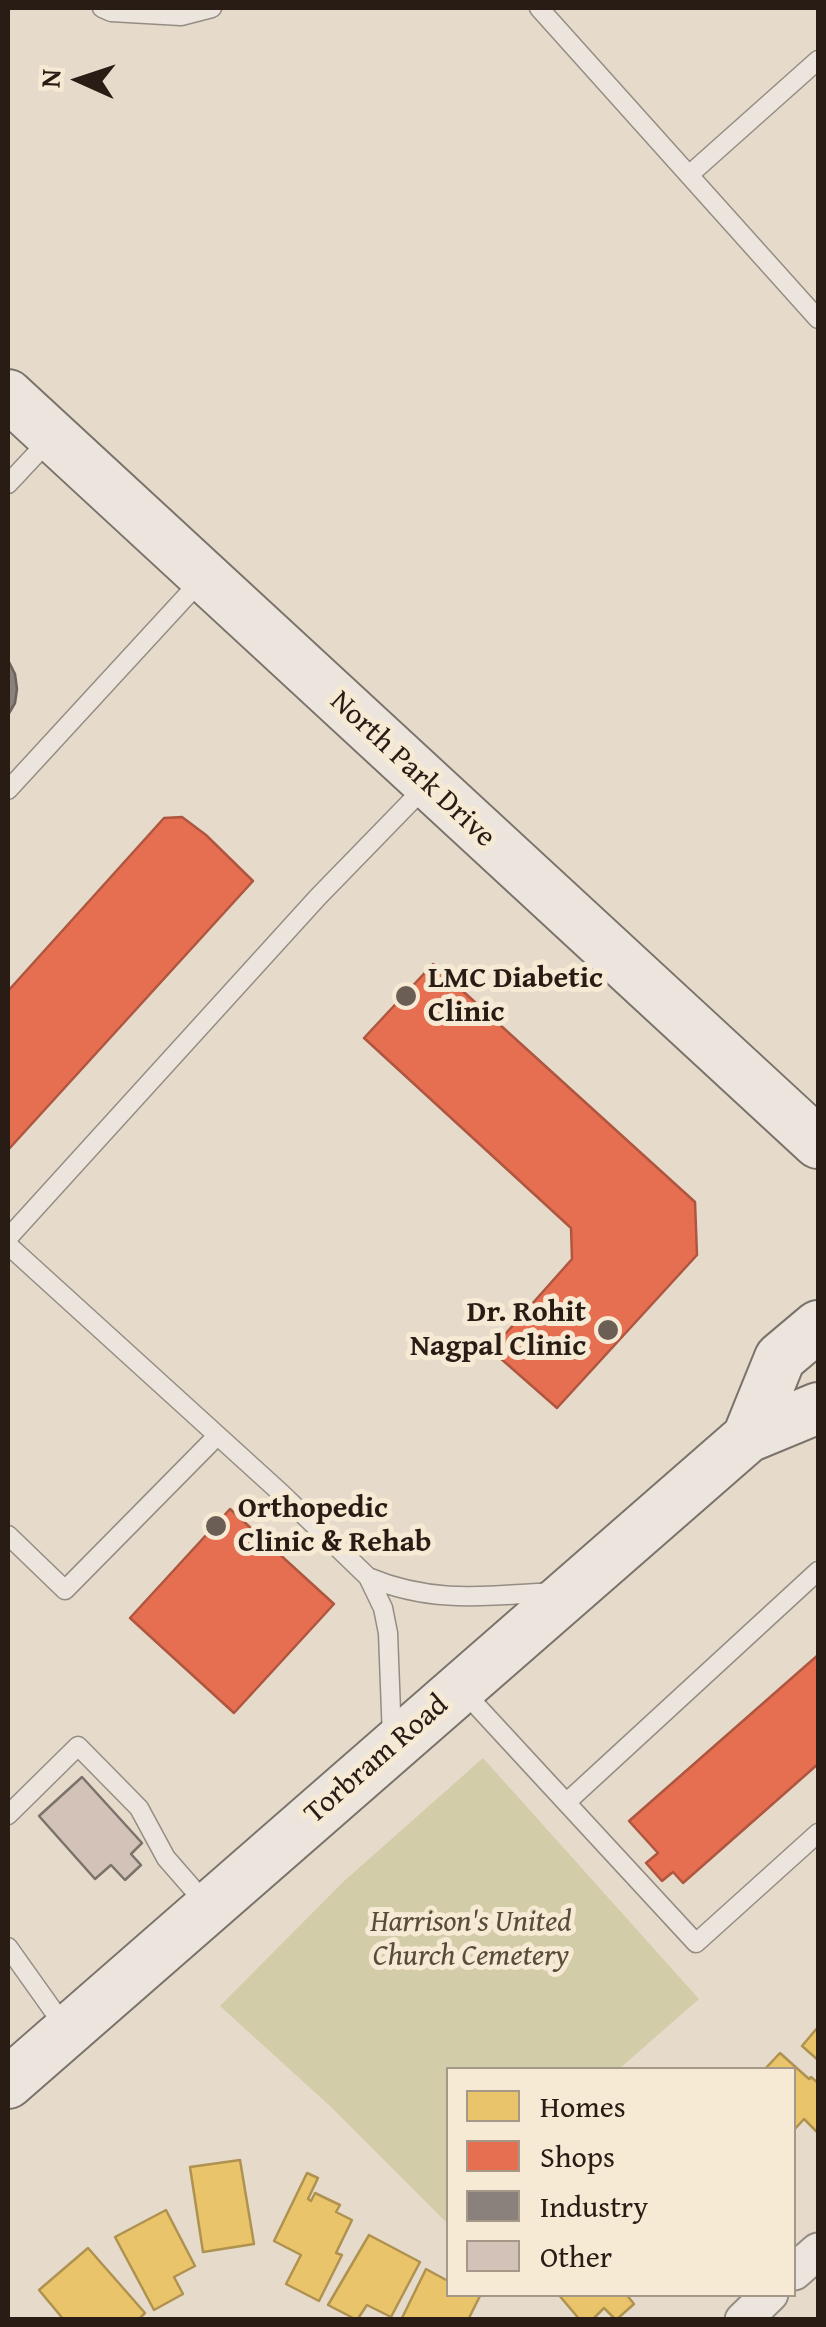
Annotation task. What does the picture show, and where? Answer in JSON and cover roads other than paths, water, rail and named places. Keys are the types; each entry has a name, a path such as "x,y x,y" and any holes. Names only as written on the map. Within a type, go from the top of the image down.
{"main road":[{"name":"North Park Drive","path":"8,394 818,1143"},
{"name":"Torbram Road","path":"748,1437 780,1358 818,1326"},
{"name":"Torbram Road","path":"8,2084 748,1437 818,1408"}],"street":[{"path":"796,2270 818,2251"},
{"path":"743,2320 767,2297"}],"lane":[{"path":"102,8 111,12 180,16 212,8"},
{"path":"549,11 818,319"},
{"path":"689,175 818,60"},
{"path":"8,484 53,437"},
{"path":"8,790 204,577"},
{"path":"392,1747 388,1633 383,1608 368,1577 8,1242 318,896 427,785"},
{"path":"8,1535 64,1590 217,1436"},
{"path":"568,1800 818,1571"},
{"path":"368,1577 420,1595 454,1598 572,1591"},
{"path":"460,1688 696,1942 818,1833"},
{"path":"8,1815 78,1746 139,1808 166,1858 209,1906"},
{"path":"8,1947 67,2031"}],"place":[{"name":"LMC Diabetic Clinic","path":"406,996"},
{"name":"Dr. Rohit Nagpal Clinic","path":"608,1330"},
{"name":"Orthopedic Clinic & Rehab","path":"216,1526"}],"park label":[{"name":"Harrison's United Church Cemetery","path":"471,1940"}]}
